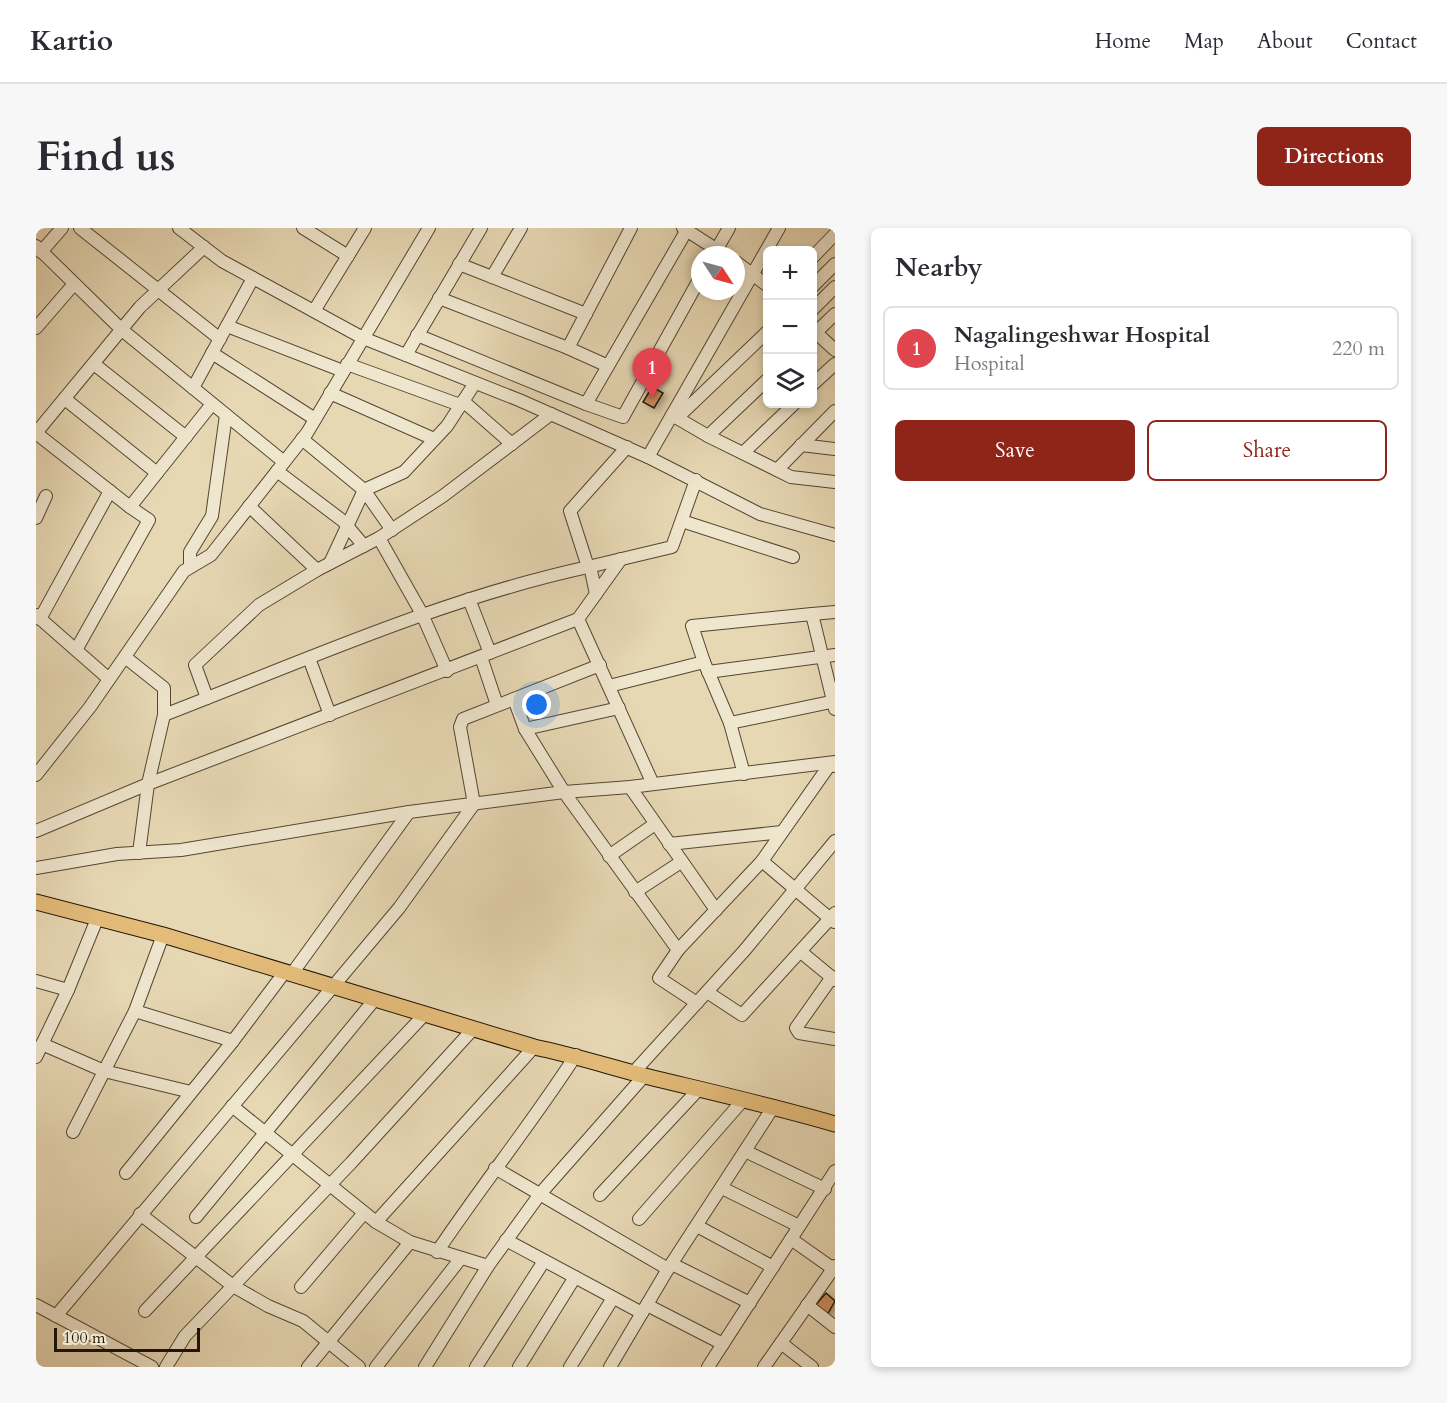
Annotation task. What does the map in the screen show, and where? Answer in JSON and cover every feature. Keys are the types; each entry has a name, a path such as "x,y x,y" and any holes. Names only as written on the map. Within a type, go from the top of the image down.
{"main road":[{"path":"36,902 163,935 534,1047 576,1055 639,1074 774,1106 835,1124"}],"street":[{"path":"62,228 39,249 122,330 226,415 347,526 364,546"},
{"path":"80,228 220,339"},
{"path":"179,228 222,261 363,338 627,447 760,514 835,535"},
{"path":"314,311 365,228"},
{"path":"36,775 125,657 184,571 212,555 302,439 429,228"},
{"path":"406,355 481,228"},
{"path":"492,277 521,228"},
{"path":"721,246 729,228"},
{"path":"648,457 674,416 779,228"},
{"path":"308,229 348,256"},
{"path":"586,404 686,229 709,246"},
{"path":"568,348 626,230"},
{"path":"817,254 835,234"},
{"path":"76,650 149,520 36,433 122,330 204,247"},
{"path":"459,264 586,314"},
{"path":"817,283 835,264"},
{"path":"745,268 763,282"},
{"path":"193,388 253,278"},
{"path":"36,328 74,284"},
{"path":"817,306 835,287"},
{"path":"417,335 623,417 691,294"},
{"path":"439,298 608,366"},
{"path":"817,329 835,314"},
{"path":"227,326 345,368 462,403 512,444"},
{"path":"817,335 835,350"},
{"path":"674,416 763,336"},
{"path":"212,353 315,419"},
{"path":"94,364 186,436"},
{"path":"817,381 835,364"},
{"path":"330,563 364,490 404,472 434,439 475,383"},
{"path":"708,436 763,384"},
{"path":"330,393 434,439"},
{"path":"65,399 156,473"},
{"path":"130,507 212,404"},
{"path":"743,453 790,408"},
{"path":"777,470 835,411"},
{"path":"207,698 195,665 259,605 317,570 392,530 443,496 551,414"},
{"path":"190,567 190,552 212,516 226,415"},
{"path":"674,416 708,436 791,477 835,482"},
{"path":"302,439 364,490 392,530"},
{"path":"801,445 835,449"},
{"path":"596,594 570,512 627,447"},
{"path":"164,715 422,614 542,577 670,548 675,542 696,480"},
{"path":"109,679 38,617 110,491"},
{"path":"36,518 46,496"},
{"path":"249,506 317,570"},
{"path":"682,521 793,558"},
{"path":"379,538 422,614 447,671"},
{"path":"36,831 148,783 579,619 621,559"},
{"path":"469,599 486,655 497,705"},
{"path":"744,774 730,723 706,667 692,626 835,612"},
{"path":"730,723 834,704 829,656 812,614"},
{"path":"579,619 653,784"},
{"path":"609,686 706,667 829,656"},
{"path":"125,657 164,688 164,715 148,783 139,852"},
{"path":"309,658 330,715"},
{"path":"56,1316 399,908 474,804 460,724 465,717 600,665"},
{"path":"514,699 525,729 564,792 678,950"},
{"path":"525,729 619,708"},
{"path":"36,868 139,852 181,850 409,812 564,792 630,787 834,764"},
{"path":"698,1003 659,978 678,950 762,861 834,764"},
{"path":"630,787 716,910"},
{"path":"126,1173 287,974 409,812"},
{"path":"609,856 655,824"},
{"path":"669,844 782,832"},
{"path":"425,1367 488,1266 540,1194 835,841"},
{"path":"707,992 742,1015 833,918 762,861"},
{"path":"635,892 681,862"},
{"path":"97,919 68,990 38,1052 191,1092"},
{"path":"73,1132 135,1011 163,935"},
{"path":"801,952 834,978 796,1028 802,1034 835,1039"},
{"path":"36,981 68,990"},
{"path":"196,1217 375,999"},
{"path":"135,1011 233,1041"},
{"path":"145,1311 425,1014"},
{"path":"166,1367 185,1336 330,1185 474,1029"},
{"path":"376,1222 534,1047"},
{"path":"437,1252 495,1168 543,1106 576,1055"},
{"path":"600,1195 699,1089"},
{"path":"639,1219 744,1099"},
{"path":"232,1106 376,1222 410,1242 488,1266"},
{"path":"610,1367 670,1267 774,1106"},
{"path":"708,1367 831,1180 745,1151"},
{"path":"495,1168 670,1267 750,1303"},
{"path":"722,1188 799,1226"},
{"path":"301,1287 364,1213"},
{"path":"141,1214 233,1286 268,1306 303,1321 359,1367"},
{"path":"697,1226 773,1267"},
{"path":"764,1367 834,1268 791,1239"},
{"path":"506,1240 613,1298 645,1309 723,1344"},
{"path":"308,1367 410,1242"},
{"path":"376,1367 461,1258"},
{"path":"476,1367 544,1261"},
{"path":"519,1367 575,1277"},
{"path":"570,1367 613,1298"},
{"path":"36,1305 152,1367"},
{"path":"807,1305 835,1327"},
{"path":"781,1343 812,1367"}],"building":[{"path":"652,387 663,393 654,408 643,402"},
{"path":"826,1293 835,1301 826,1317 814,1307"}],"place":[{"name":"Nagalingeshwar Hospital","path":"652,398"}]}
